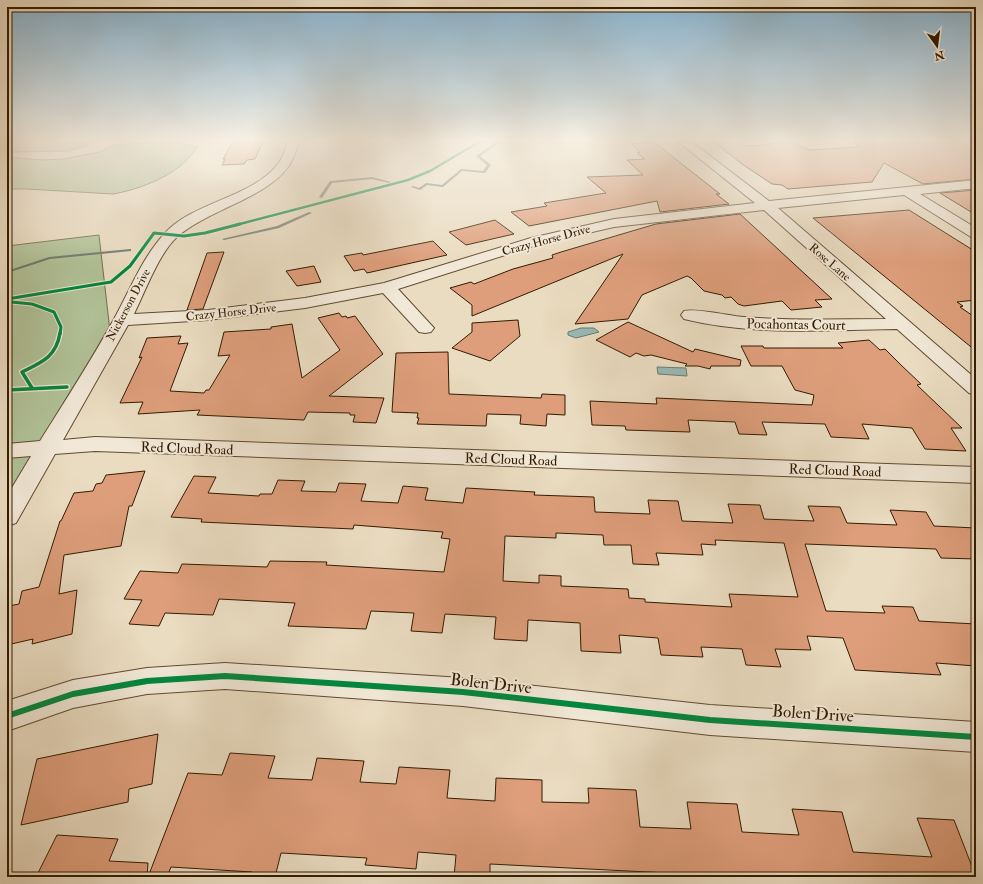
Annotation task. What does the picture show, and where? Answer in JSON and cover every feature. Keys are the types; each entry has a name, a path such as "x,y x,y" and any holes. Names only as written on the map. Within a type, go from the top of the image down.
{"street":[{"name":"Nickerson Drive","path":"7,517 122,320 156,254 171,235 184,225 208,211 263,184 267,180"},
{"name":"Rose Lane","path":"734,180 766,205 976,389"},
{"name":"Crazy Horse Drive","path":"122,320 208,316 306,303 387,287 536,241 614,223 766,205 976,184"},
{"path":"906,191 976,234"},
{"path":"387,287 425,328"},
{"name":"Pocahontas Court","path":"690,316 717,321 752,324 902,324"},
{"name":"Red Cloud Road","path":"7,451 95,444 976,475"},
{"name":"Bolen Drive","path":"7,716 80,693 147,681 225,676 463,692 710,720 976,737"}],"green space":[{"path":"7,180 157,180 130,190 113,194 7,189"},
{"path":"99,235 111,340 7,517 7,246"}],"water":[{"path":"581,328 594,328 599,332 576,338 568,335 568,332"},
{"path":"657,367 686,368 687,376 658,374"}],"building":[{"path":"591,180 703,180 720,194 716,194 729,204 660,212 657,201 529,226 511,212 547,206 544,203 606,193"},
{"path":"766,180 873,180 872,182 788,189 782,185 772,184"},
{"path":"916,180 963,180 923,184"},
{"path":"976,190 976,215 940,193"},
{"path":"909,210 976,252 976,300 957,302 963,306 960,307 976,318 976,351 813,218"},
{"path":"740,214 832,299 815,300 822,307 791,310 782,301 744,306 738,304 731,297 725,298 722,295 704,291 687,276 642,295 628,319 575,324 623,254 472,316 472,305 450,288 471,282 474,284 513,269 553,258 552,255 561,252 656,224"},
{"path":"495,220 514,234 466,245 449,232"},
{"path":"433,241 447,255 367,273 364,269 354,271 344,256 362,253 363,255"},
{"path":"224,252 203,309 187,310 207,253"},
{"path":"314,266 321,282 297,286 286,271"},
{"path":"339,313 342,317 346,316 347,318 355,316 383,354 329,396 384,398 376,423 353,422 355,415 350,415 350,413 308,412 304,420 197,415 200,410 138,414 143,402 120,403 142,357 139,358 147,338 181,336 178,344 188,343 170,391 204,393 206,390 209,390 230,355 218,356 224,332 271,329 271,327 292,324 302,378 340,350 318,318"},
{"path":"518,320 520,336 490,361 452,348 472,332 472,323"},
{"path":"628,322 693,352 695,349 741,360 740,366 711,366 710,369 698,366 685,366 687,364 651,355 644,356 636,353 630,357 596,340"},
{"path":"869,340 880,350 885,349 921,384 917,385 962,428 951,428 966,451 925,449 912,428 862,424 869,439 831,437 825,424 762,422 767,435 739,434 735,422 688,420 690,432 626,430 625,426 592,425 590,401 657,404 656,398 812,405 814,395 795,390 782,366 751,366 741,346 763,346 764,348 843,348 838,343"},
{"path":"448,352 449,394 541,398 542,394 565,395 565,415 547,414 546,426 520,424 521,415 487,414 486,426 417,424 419,418 417,418 418,413 392,412 396,353"},
{"path":"145,471 132,506 129,506 121,546 64,555 59,594 77,590 72,634 32,644 33,639 7,645 7,619 9,606 19,604 22,591 39,587 60,521 74,493 93,491 96,484 102,483 106,475"},
{"path":"194,476 216,477 208,493 259,496 260,494 272,494 278,480 305,481 301,491 336,492 339,483 366,484 361,501 398,503 403,486 428,488 425,500 463,503 466,488 535,492 534,495 594,497 595,512 650,514 648,500 678,501 682,521 733,523 728,504 760,505 764,519 814,521 808,506 840,507 847,523 897,525 890,510 926,512 934,526 976,528 976,559 941,558 936,549 805,544 826,611 885,613 882,606 913,607 919,621 976,624 976,666 936,663 941,675 855,670 843,638 807,636 811,650 775,649 781,667 746,665 742,649 701,647 703,657 661,655 658,638 619,635 621,653 581,651 580,623 528,620 527,641 494,639 496,617 445,614 442,633 411,631 414,613 371,611 366,629 288,626 295,603 219,599 213,615 165,613 159,626 129,624 142,600 124,599 140,571 178,573 182,564 267,567 270,561 327,562 326,565 444,572 450,539 441,538 443,532 354,525 353,529 201,522 202,519 171,517","holes":["556,533 603,535 604,545 631,545 633,564 659,565 656,553 703,555 701,544 716,545 715,540 784,543 798,597 729,594 732,607 645,602 645,599 629,598 628,589 561,586 561,576 539,575 539,583 503,581 505,536 556,538"]},
{"path":"158,734 152,784 129,789 128,802 21,825 37,759"},
{"path":"230,753 275,756 268,778 312,780 317,758 364,761 360,782 396,784 399,767 450,770 447,798 495,801 496,778 542,780 542,802 589,803 588,788 636,790 640,827 691,829 687,802 737,804 742,832 799,835 792,809 842,812 853,852 932,857 917,818 954,820 976,877 771,877 734,874 735,877 668,877 668,873 490,864 490,877 454,877 456,855 418,852 416,869 365,865 367,858 281,853 275,877 251,877 252,872 171,867 167,877 148,877 188,773 222,775"},
{"path":"57,835 118,839 109,861 148,863 147,877 36,877"}],"waterway":[{"path":"321,197 331,182 349,180"},
{"path":"382,180 389,182"},
{"path":"413,187 420,189 426,184 443,186 449,180"},
{"path":"224,239 278,227 310,213"},
{"path":"7,272 49,258 130,250"}],"cycle path":[{"path":"7,299 111,282 125,272 140,254 154,233 184,236 205,233 407,180"},
{"path":"11,302 32,304 54,312 61,327 58,345 46,360 22,372 32,388"},
{"path":"7,390 67,387"},
{"path":"7,716 73,694 147,681 225,676 463,692 710,720 976,737"}]}
